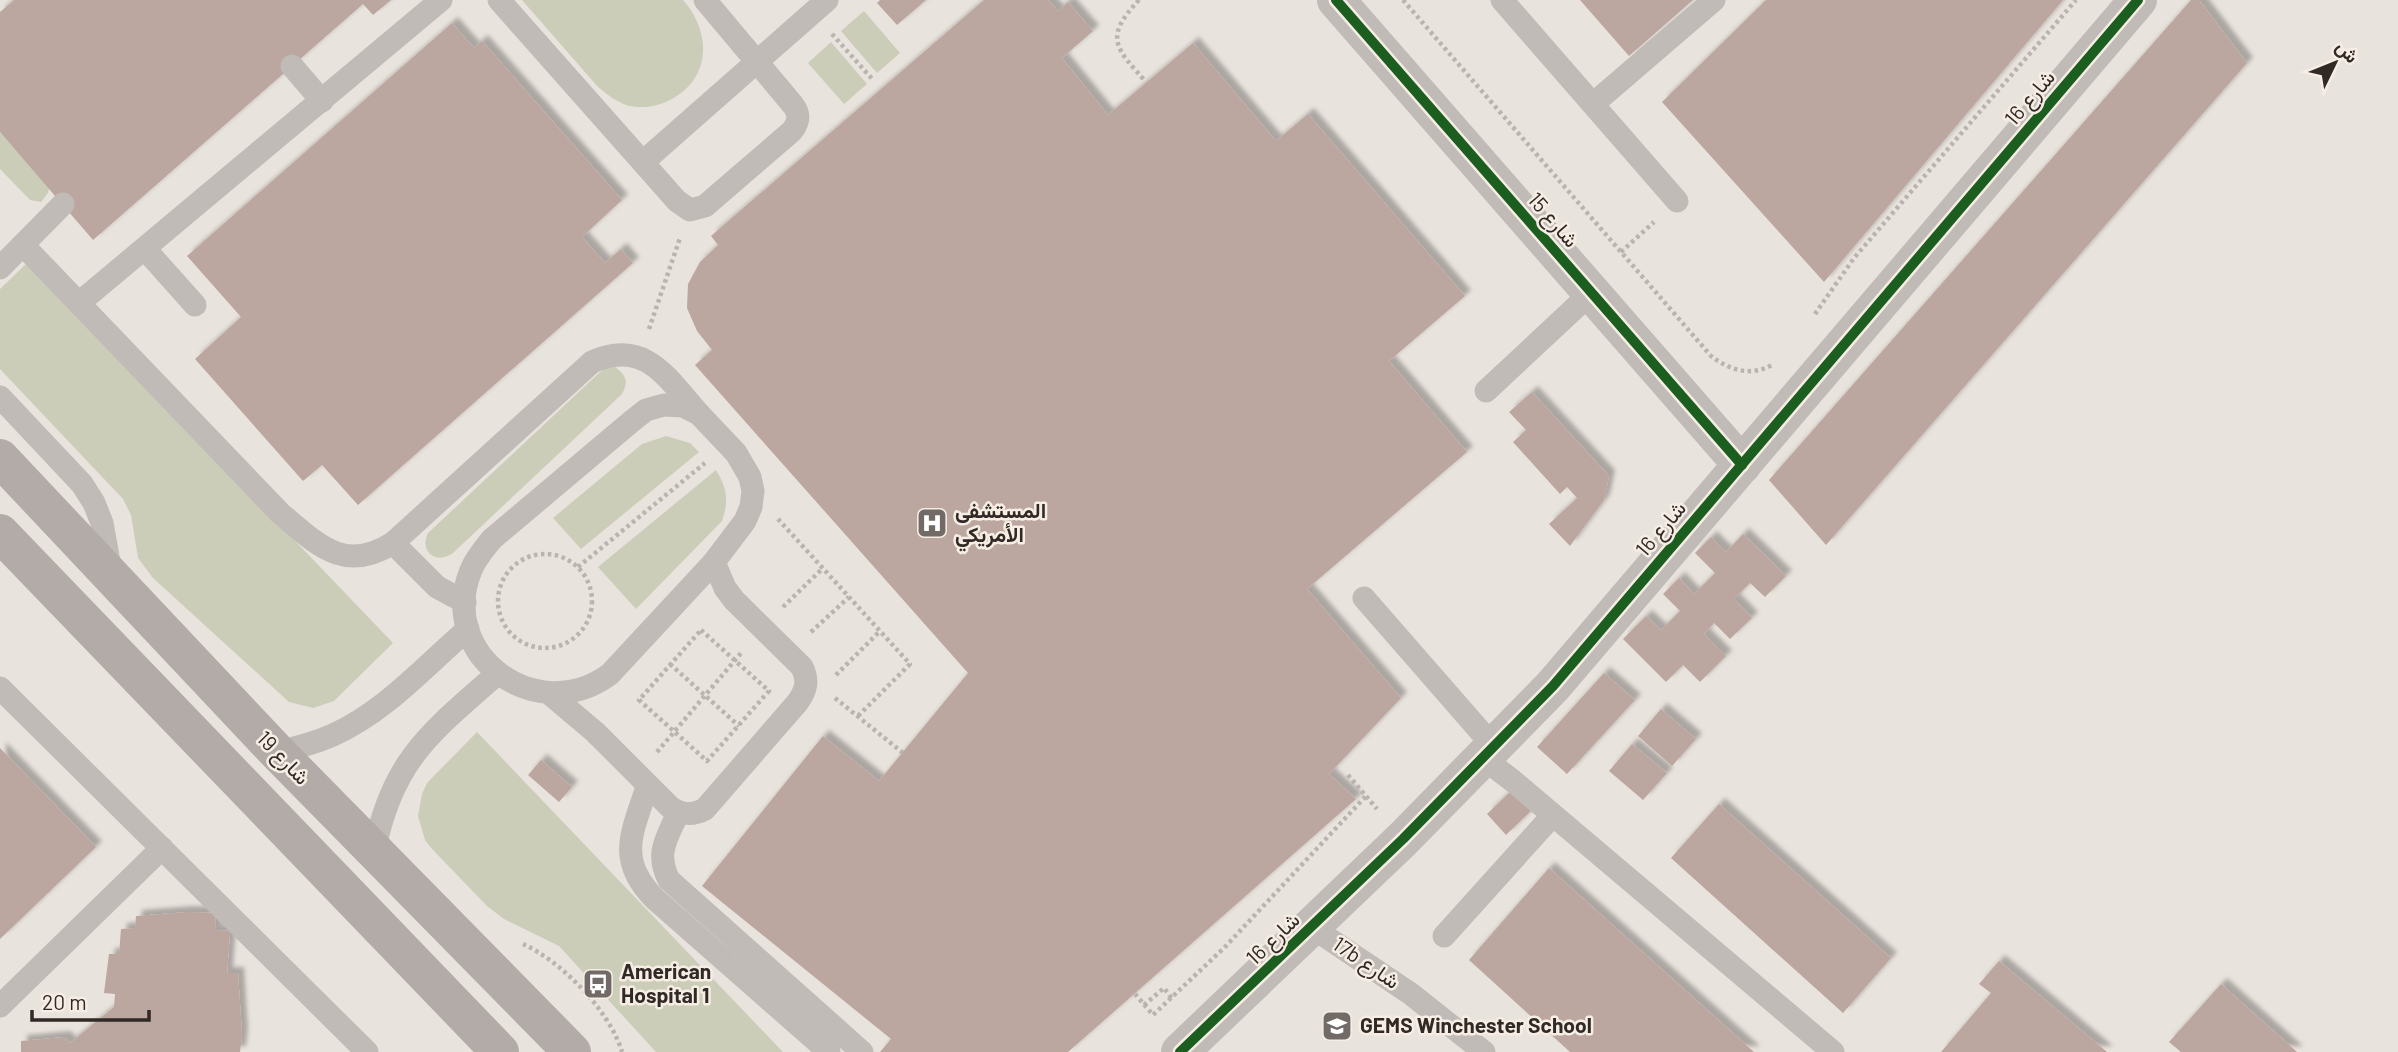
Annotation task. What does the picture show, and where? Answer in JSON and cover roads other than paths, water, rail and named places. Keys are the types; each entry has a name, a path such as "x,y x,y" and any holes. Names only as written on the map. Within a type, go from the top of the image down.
{"main road":[{"name":"شارع 19","path":"0,458 277,752 572,1052"},
{"path":"0,533 500,1052"}],"street":[{"name":"شارع 15","path":"1336,0 1742,465"},
{"name":"شارع 16","path":"1180,1052 1313,928 1553,686 2138,0"}],"lane":[{"path":"79,303 441,0"},
{"path":"499,0 682,207 690,210 705,206 796,125 797,110 705,0"},
{"path":"1502,0 1677,201"},
{"path":"1593,104 1714,0"},
{"path":"643,162 820,6"},
{"path":"292,66 322,100"},
{"path":"0,268 63,204"},
{"path":"23,245 280,513 323,549 342,556 362,557 380,552 393,543 592,362 607,355 624,353 639,356 654,365 728,444 744,463 753,491 745,521 714,562 610,674 584,689 551,694 531,691 497,674 485,660 468,629 465,602 471,572 478,557 492,539 646,410 664,405 682,406 699,414"},
{"path":"145,248 195,305"},
{"path":"1486,391 1591,293"},
{"path":"0,397 82,484 94,503 102,523 112,576"},
{"path":"393,543 437,587 465,602"},
{"path":"551,694 595,732 642,781 678,813 697,813 705,808 814,682 725,588 714,562"},
{"path":"1364,598 1489,753 1553,815 1833,1052"},
{"path":"277,752 332,735 359,721 384,704 468,629"},
{"path":"374,852 380,822 403,768 437,727 497,674"},
{"path":"0,688 367,1052"},
{"path":"642,781 629,852 637,877 655,899 829,1052"},
{"path":"678,813 663,845 664,869 669,880 862,1052"},
{"path":"1444,936 1553,815"},
{"path":"0,1006 162,848"},
{"name":"17b شارع","path":"1313,928 1411,994 1484,1052"}],"place":[{"name":"المستشفى الأمريكي","path":"932,523"},
{"name":"American Hospital 1","path":"598,984"},
{"name":"GEMS Winchester School","path":"1337,1026"}]}
